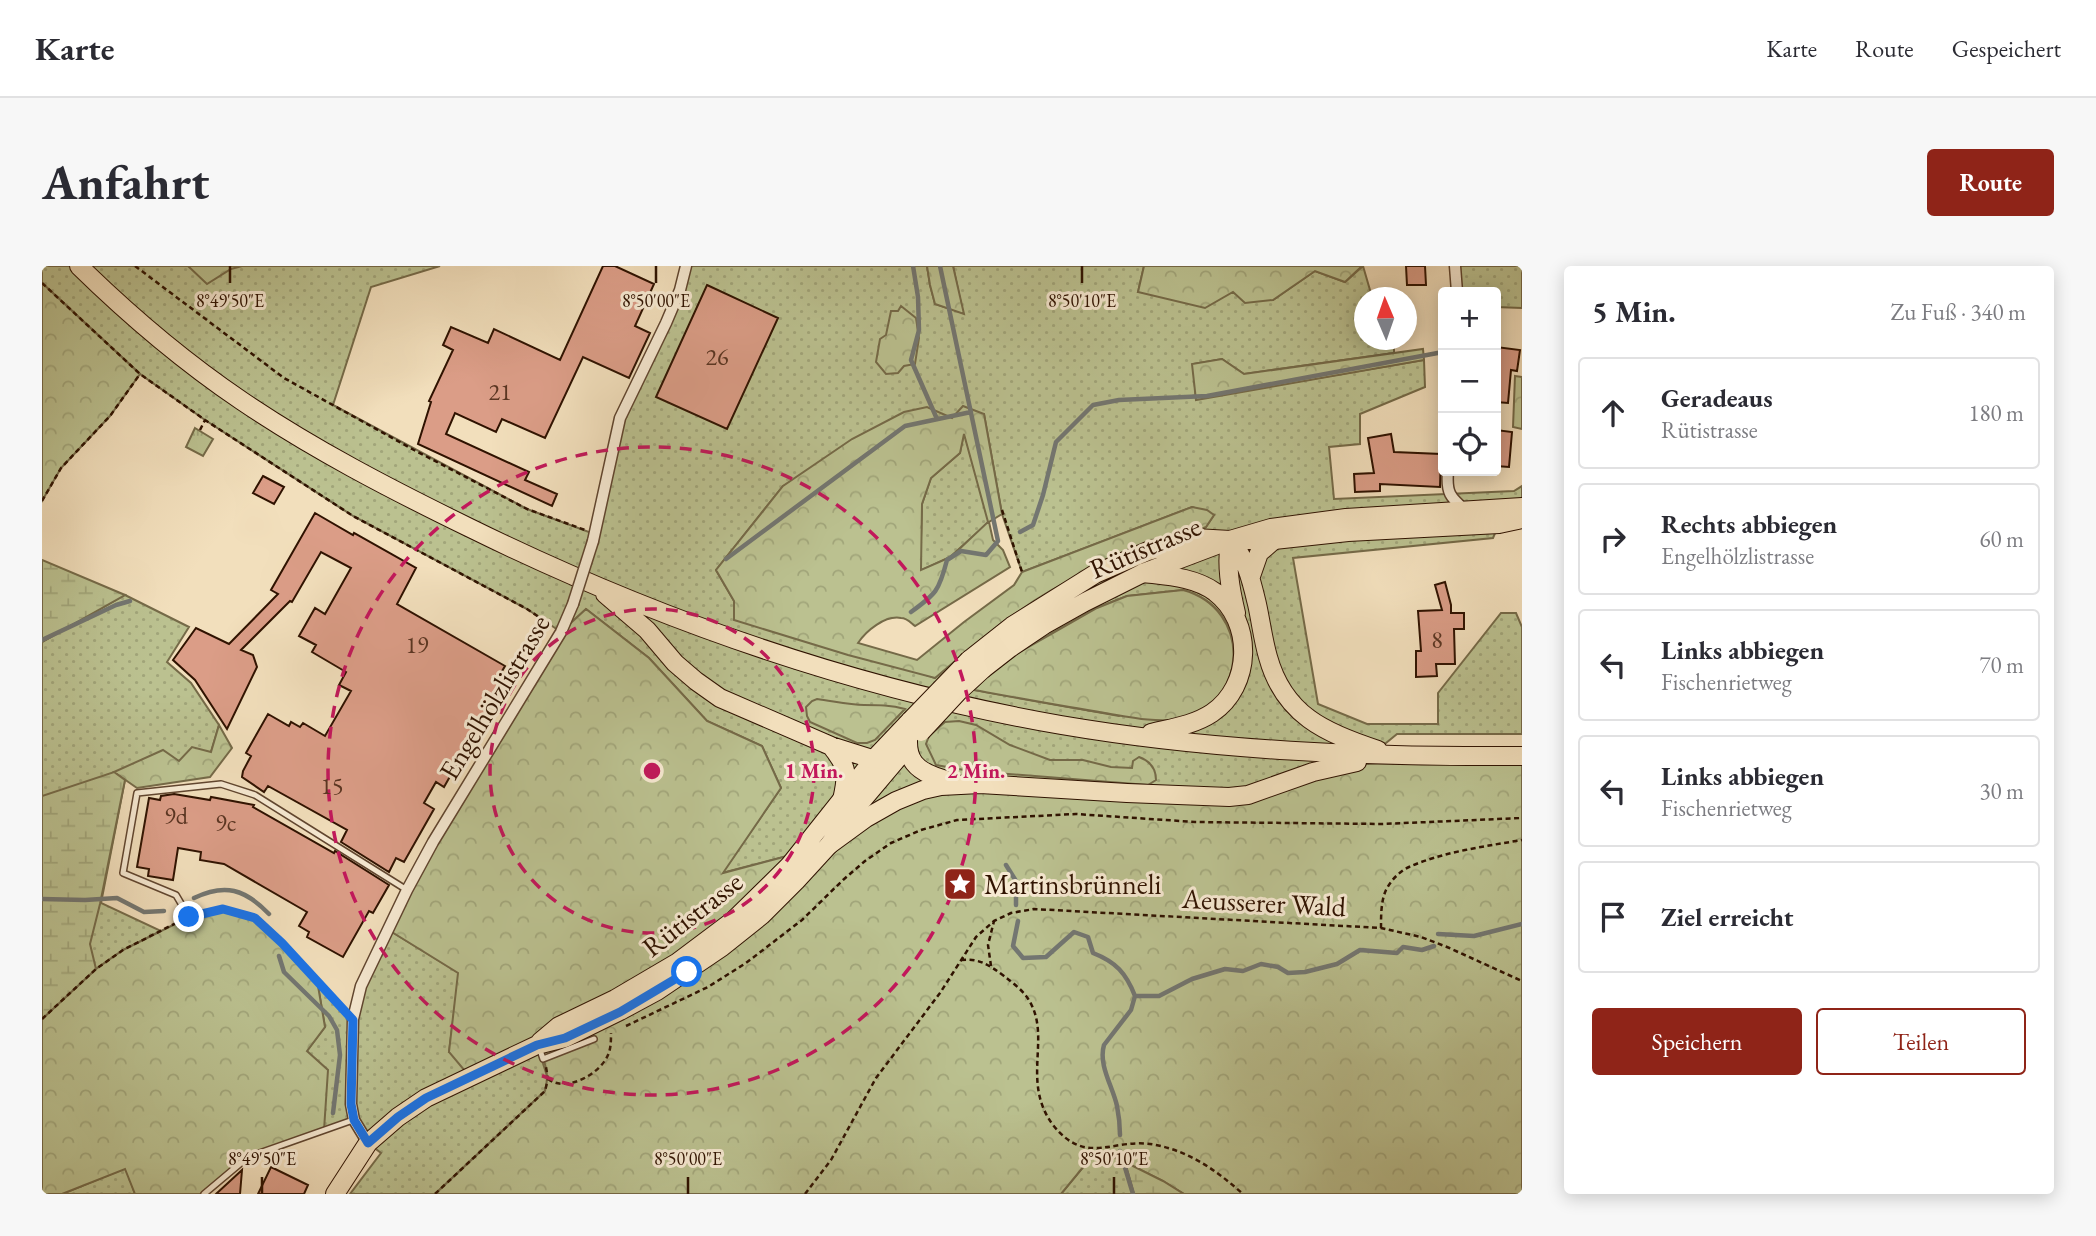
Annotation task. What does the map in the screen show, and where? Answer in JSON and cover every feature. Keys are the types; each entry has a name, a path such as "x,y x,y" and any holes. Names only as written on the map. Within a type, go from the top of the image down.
{"main road":[{"path":"79,266 146,328 188,361 238,398 332,456 440,513 594,585 704,628 858,679 984,710 1058,724 1137,736 1335,754 1522,755"},
{"path":"1230,540 1271,527 1346,518 1522,507"},
{"path":"1230,540 1274,540 1348,532 1499,524 1522,519"},
{"name":"Rütistrasse","path":"540,1052 559,1026 615,999 678,962 734,920 789,866 874,759 959,691 994,639 1037,609 1117,563 1195,538 1230,540"},
{"path":"1137,736 1194,722 1212,713 1227,700 1238,682 1243,663 1243,646 1229,579 1227,558 1230,540"},
{"path":"1230,540 1241,553 1251,576 1268,659 1277,682 1289,700 1320,728 1344,739 1395,755"},
{"name":"Rütistrasse","path":"976,665 1010,648 1085,602 1143,573 1230,540"},
{"path":"1251,576 1259,553 1274,540"},
{"path":"1143,573 1197,582 1215,593 1230,608 1239,627"},
{"path":"594,585 647,630 675,663 702,687 831,747 874,759 901,754 920,769 938,778 961,783 1229,797 1265,790 1336,766 1395,755"},
{"name":"Rütistrasse","path":"335,1194 368,1143 398,1117 426,1098 540,1052 657,991 687,972 762,915 829,845 849,816 901,754 912,726"},
{"path":"831,747 846,770 842,800"},
{"path":"829,845 866,818 907,795 961,783"}],"street":[{"name":"Engelhölzlistrasse","path":"368,1143 354,1120 351,1104 353,1020 361,986 433,842 561,632 573,604 594,537 620,418 666,323 680,290 686,266"},
{"path":"1455,266 1457,287"},
{"path":"1448,476 1450,495 1466,511"}],"lane":[{"path":"189,917 176,895 123,873 137,793 221,785 255,795 407,890"},
{"path":"540,1052 594,1039"},
{"path":"204,1194 248,1157 354,1120"}],"path":[{"path":"135,266 284,378 527,509 594,537"},
{"path":"42,283 140,374 205,420 353,516 527,609 561,632"},
{"path":"42,501 61,468 110,416 140,374"},
{"path":"200,430 205,420"},
{"path":"1002,510 1022,572"},
{"path":"594,1039 654,1014 727,975 802,920 865,861 891,843 946,822 968,818 1076,814 1195,822 1382,824 1522,818"},
{"path":"1381,928 1382,901 1386,890 1401,872 1418,864 1454,854 1522,840"},
{"path":"42,1019 96,969 123,950 189,917 223,909 255,918 282,943 353,1020"},
{"name":"Aeusserer Wald","path":"805,1194 831,1160 876,1078 940,993 976,937 995,921 1011,913 1034,909 1381,928 1421,937 1522,981"},
{"path":"991,966 988,945 995,921"},
{"path":"961,960 981,961 991,966 1029,999 1037,1025 1036,1074 1039,1099 1048,1118 1063,1136 1074,1144 1087,1148 1142,1143 1167,1148 1197,1159 1243,1194"},
{"path":"548,1079 556,1084 567,1084 595,1071 610,1053 611,1032"},
{"path":"435,1194 545,1091 548,1079 540,1052"}],"green space":[{"path":"42,266 440,266 371,287 333,405 527,509 594,534 620,418 686,266 927,266 935,304 963,313 953,266 1144,266 1138,292 1234,292 1273,300 1315,271 1345,282 1363,266 1369,287 1354,287 1354,350 1394,350 1394,353 1244,374 1222,359 1193,364 1196,399 1424,360 1425,387 1360,414 1360,444 1329,447 1334,499 1514,491 1522,486 1522,516 1499,524 1493,538 1293,558 1318,704 1367,724 1438,724 1438,693 1501,613 1516,613 1522,627 1522,734 1397,734 1364,761 1265,790 829,845 722,873 781,788 762,746 707,721 649,658 586,609 561,632 527,609 353,516 205,420 140,374 42,283","holes":["984,414 1002,514 1022,572 1192,507 1214,515 1206,527 1100,567 1045,594 1007,620 935,678 734,601 716,570 783,486 952,418","1183,590 1215,607 1222,616 1231,636 1234,661 1119,716 975,690 1009,658 1097,608 1127,596"]},
{"path":"188,266 242,266 231,269 207,284"},
{"path":"927,266 953,266 964,314 935,304"},
{"path":"1144,266 1362,266 1345,282 1315,271 1273,300 1245,303 1233,292 1205,308 1138,292"},
{"path":"1459,266 1522,266 1522,308 1501,307 1501,287 1461,287"},
{"path":"42,283 140,374 110,416 61,468 42,501"},
{"path":"901,306 916,318 919,338 915,364 904,366 898,373 886,374 876,362 880,339 886,335 891,311 898,311"},
{"path":"1423,349 1424,360 1196,400 1192,364 1222,359 1244,374"},
{"path":"1515,376 1522,377 1522,429 1513,427"},
{"path":"963,406 984,414 1002,514 989,522 993,540 1003,550 1010,567 915,626 903,618 882,621 858,643 917,660 1014,585 1022,572 1192,507 1207,510 1214,515 1206,527 1100,567 1044,594 988,634 935,678 734,620 734,601 716,570 783,486 852,439 904,412 927,407 952,418","holes":["964,434 988,522 951,557 921,570 922,504 931,478 960,453"]},
{"path":"195,428 213,439 203,456 186,447"},
{"path":"964,432 989,522 950,557 920,571 922,504 931,478 960,453"},
{"path":"42,560 125,595 42,642"},
{"path":"1183,590 1206,600 1221,616 1231,635 1233,656 1230,677 1219,695 1202,710 1179,719 1152,720 974,690 1009,658 1097,608 1127,596"},
{"path":"125,595 189,627 167,662 191,683 219,725 211,752 115,773 125,780 101,903 161,931 123,950 96,969 42,1019 42,642"},
{"path":"586,609 649,658 707,721 762,746 781,788 723,873 829,845 923,790 1229,797 1313,772 1395,755 1522,756 1522,1194 1184,1194 1098,1149 1061,1194 435,1194 545,1091 546,1068 537,1045 470,1077 449,1052 458,973 387,929 561,632"},
{"path":"817,699 905,709 875,740 857,743 810,722 806,707"},
{"path":"959,721 976,725 1010,745 1050,760 1083,760 1111,767 1132,768 1133,761 1139,757 1152,765 1156,780 1148,785 970,771 936,765 926,744 929,736 945,722"},
{"path":"219,725 232,748 210,777 137,788 114,772 163,750 179,761 192,747 211,752"},
{"path":"114,772 125,780 90,944 96,969 42,1019 42,796"},
{"path":"223,909 255,917 317,980 325,1027 307,1051 328,1070 324,1130 248,1157 204,1194 135,1194 125,1169 62,1194 42,1194 42,1019 96,969 123,950 189,917"},
{"path":"387,929 459,973 449,1052 537,1045 548,1079 545,1091 435,1194 350,1194 381,1153 368,1143 353,1120 324,1130 307,1051 325,1027 317,980 352,1019"},
{"path":"1098,1149 1163,1181 1184,1194 1061,1194"},
{"path":"1125,1162 1163,1181 1184,1194 1134,1194"},
{"path":"126,1168 135,1194 62,1194"}],"building":[{"path":"603,266 615,266 654,284 635,326 650,333 629,378 583,357 545,438 502,419 496,432 455,413 446,434 529,472 525,480 557,494 552,506 418,444 431,402 429,401 453,350 443,345 451,327 488,343 494,329 560,360"},
{"path":"1406,266 1425,266 1426,285 1407,285"},
{"path":"707,285 778,318 727,429 656,397"},
{"path":"1501,348 1520,350 1517,371 1511,370 1508,403 1501,402"},
{"path":"1501,431 1512,432 1509,467 1501,466"},
{"path":"1391,434 1394,452 1438,454 1440,487 1380,484 1380,491 1355,492 1354,474 1374,473 1368,438"},
{"path":"263,476 284,487 274,504 253,493"},
{"path":"315,513 416,568 397,604 505,666 498,678 504,681 444,787 436,782 424,803 434,809 404,862 396,858 389,872 341,842 347,830 268,786 264,792 242,777 251,756 246,753 268,714 289,726 291,722 300,727 303,723 325,736 351,691 339,685 346,672 312,652 316,645 299,636 315,608 325,614 351,568 321,552 292,602 241,650 253,655 257,667 227,729 195,680 173,660 196,628 229,644 278,594 271,590"},
{"path":"1445,582 1451,613 1464,613 1464,629 1454,629 1455,664 1436,664 1437,676 1416,677 1416,651 1421,651 1418,611 1442,610 1435,585"},
{"path":"174,794 254,805 253,807 334,853 335,851 389,885 373,913 369,911 343,957 307,937 309,932 299,926 307,912 224,864 200,860 201,852 178,848 173,880 148,876 149,869 137,867 149,798 160,800 161,796"},
{"path":"271,1167 308,1185 304,1194 258,1194"},
{"path":"242,1170 240,1194 216,1194"}],"waterway":[{"path":"913,266 919,330 911,360 937,419"},
{"path":"911,612 935,591 942,579 947,560 961,551 986,555 998,541 940,266"},
{"path":"1020,532 1033,525 1056,442 1093,405 1119,400 1207,396 1438,353"},
{"path":"726,559 905,426 971,412"},
{"path":"42,640 130,601"},
{"path":"1006,865 1016,881 1016,905"},
{"path":"194,898 215,891 234,891 252,899 269,914"},
{"path":"42,899 117,898 144,912 164,911"},
{"path":"1018,921 1013,946 1023,958 1046,957 1074,932 1088,937 1093,953 1114,964 1132,988 1135,996 1131,1010 1104,1045 1103,1053 1104,1068 1117,1106 1120,1135"},
{"path":"1438,934 1474,936 1522,924"},
{"path":"1135,996 1159,996 1192,979 1225,969 1243,971 1261,964 1278,967 1288,973 1305,972 1337,964 1360,950 1397,953 1403,947 1422,950 1434,946"},
{"path":"279,956 284,972 329,1016 337,1030 340,1055 333,1113"},
{"path":"1120,1151 1133,1194"}],"place":[{"name":"Martinsbrünneli","path":"960,884"}],"route":[{"path":"189,917 223,909 255,918 282,943 353,1020 351,1104 354,1120 368,1143 398,1117 426,1098 537,1045 565,1038 620,1012 687,972"}]}
